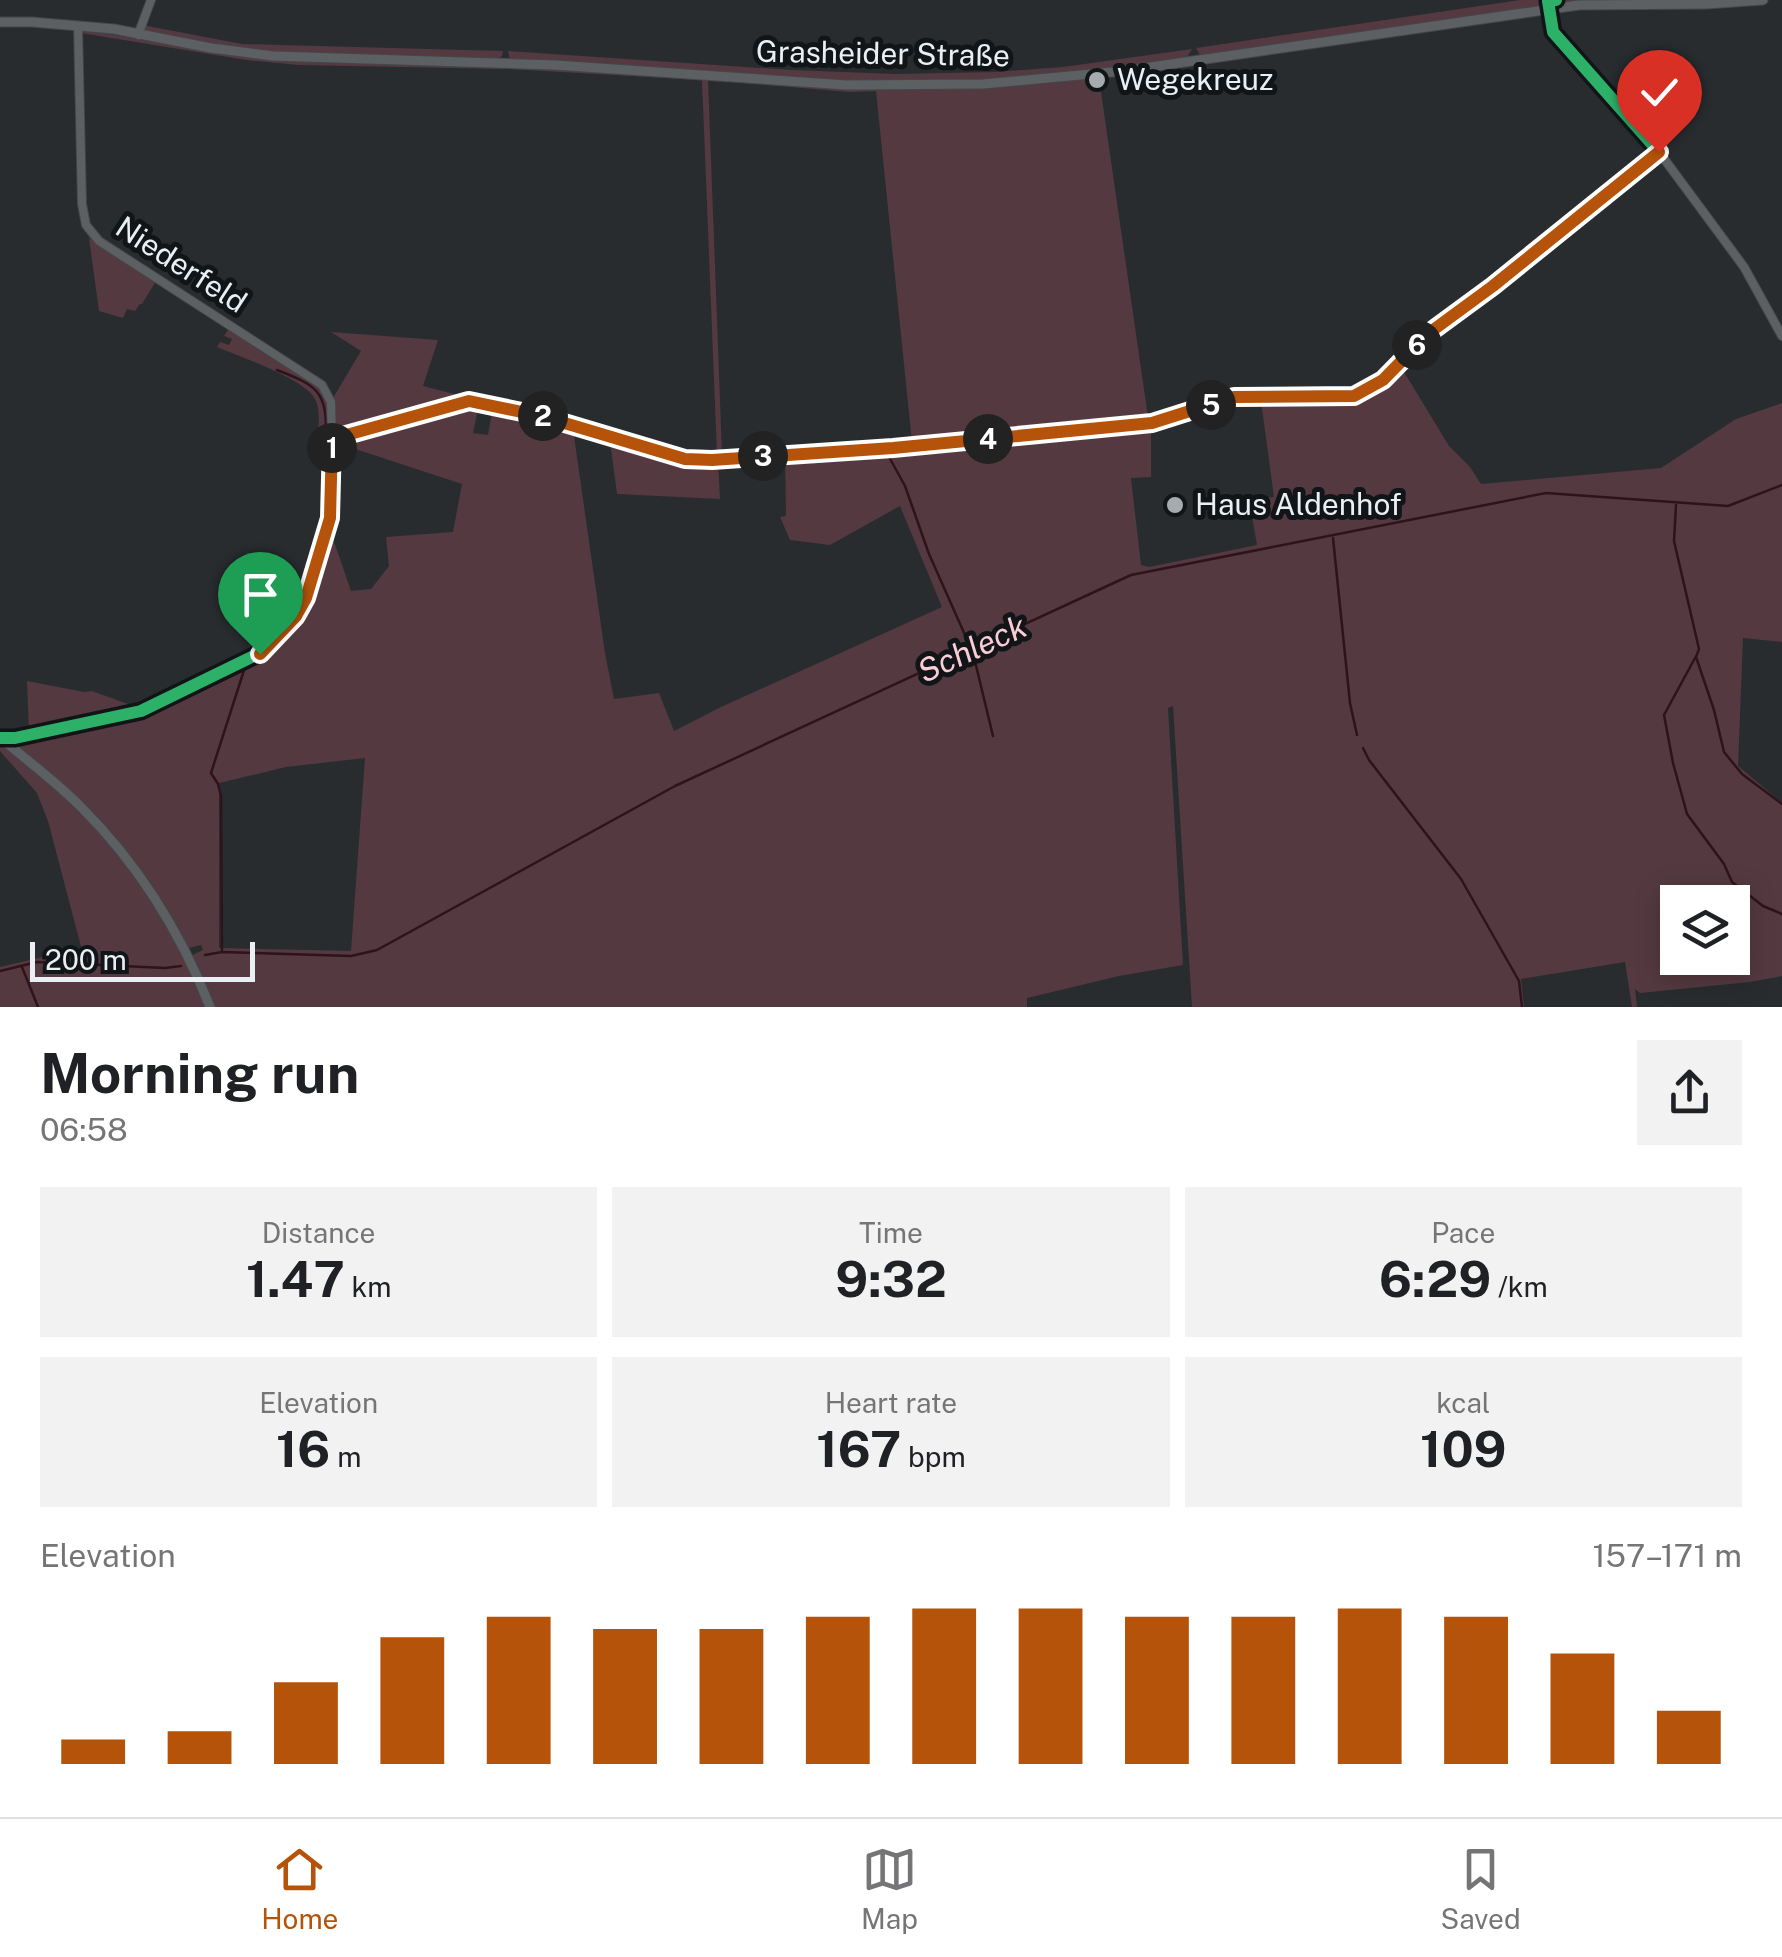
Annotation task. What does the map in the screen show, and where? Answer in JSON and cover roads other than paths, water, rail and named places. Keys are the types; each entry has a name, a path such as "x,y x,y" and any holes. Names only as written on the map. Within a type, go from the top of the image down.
{"street":[{"path":"138,35 150,0"},
{"name":"Grasheider Straße","path":"0,22 114,30 273,56 556,65 847,85 983,84 1123,71 1549,8 1763,0"},
{"path":"1549,8 1552,32 1659,152 1744,267 1782,336"},
{"name":"Niederfeld","path":"0,738 142,710 260,654 296,616 306,598 330,518 331,402 322,385 99,241 86,225 82,204 78,26"},
{"path":"332,439 469,401 541,416 685,459 712,460 893,448 1152,423 1234,397 1354,396 1383,380 1429,333 1659,152"},
{"path":"0,738 80,806 120,849 180,938 210,1007"}],"waterway":[{"path":"277,370 317,392 325,409 326,437"},
{"path":"518,407 577,420 635,440"},
{"path":"666,449 717,456"},
{"path":"849,455 888,455 905,486 929,554 973,653 993,736"},
{"path":"734,462 758,461"},
{"name":"Schleck","path":"205,955 222,952 351,956 377,950 675,786 1131,575 1546,493 1728,506 1782,485"},
{"path":"301,599 326,517 327,486"},
{"path":"1676,505 1674,541 1699,649 1696,657 1724,752 1742,774 1782,804"},
{"path":"1333,538 1350,703 1357,735"},
{"path":"1695,658 1664,715 1687,814 1724,864 1732,882 1763,906 1782,914"},
{"path":"222,950 221,796 211,773 246,664"},
{"path":"1363,748 1461,879 1519,981 1522,1007"},
{"name":"Schleck","path":"0,971 37,962 181,966"},
{"path":"22,967 38,1007"}],"place":[{"name":"Wegekreuz","path":"1097,80"},
{"name":"Haus Aldenhof","path":"1175,505"}]}
